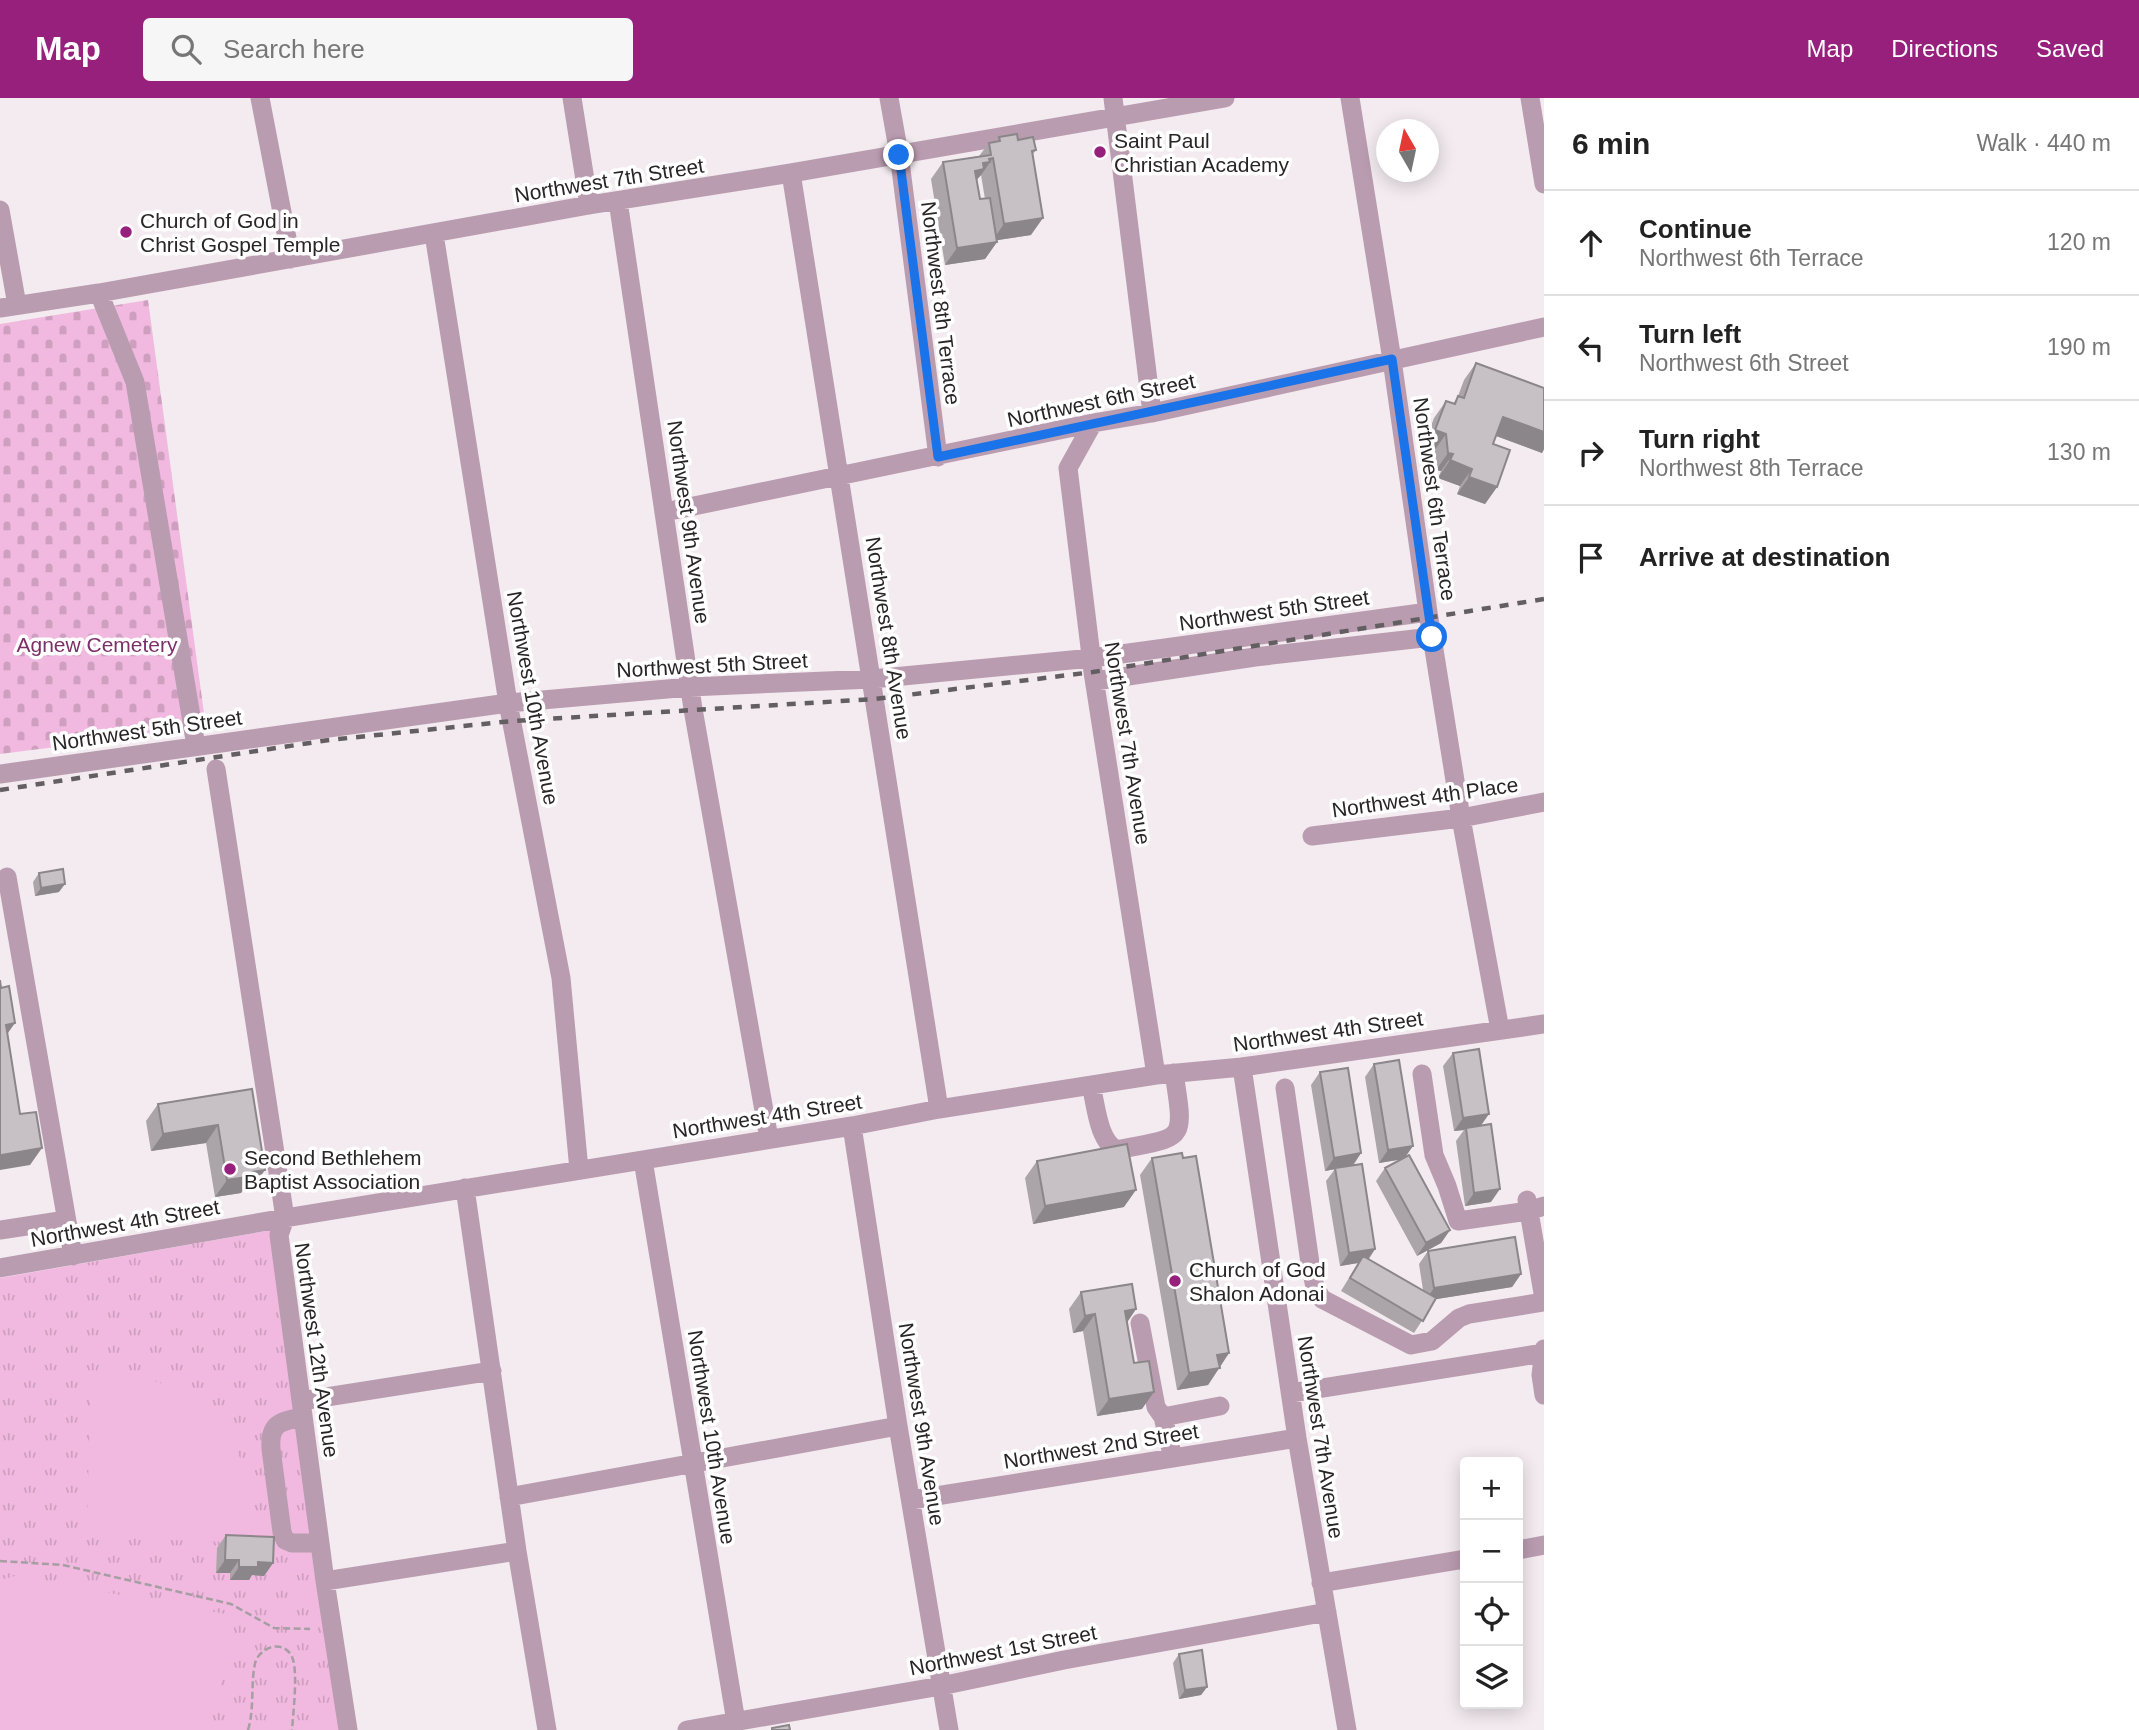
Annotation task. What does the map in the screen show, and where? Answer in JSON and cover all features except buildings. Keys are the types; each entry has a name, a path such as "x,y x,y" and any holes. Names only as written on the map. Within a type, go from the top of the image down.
{"street":[{"path":"260,98 291,259"},
{"path":"572,98 589,205"},
{"path":"889,98 899,155"},
{"name":"Northwest 7th Street","path":"8,306 99,293 589,205 899,155 1114,107 1225,98"},
{"name":"Northwest 6th Terrace","path":"1350,98 1461,818 1500,1030"},
{"path":"1530,98 1544,184"},
{"path":"1114,107 1152,413"},
{"name":"Northwest 8th Terrace","path":"899,155 938,457"},
{"name":"Northwest 8th Avenue","path":"791,173 939,1109"},
{"name":"Northwest 9th Avenue","path":"618,201 690,687 769,1139"},
{"path":"0,210 8,306"},
{"name":"Northwest 10th Avenue","path":"434,233 508,703 561,978 579,1170"},
{"path":"99,293 135,382 197,746"},
{"name":"Northwest 6th Street","path":"665,512 1152,413 1544,327"},
{"name":"Northwest 7th Avenue","path":"1091,1085 1105,1138 1110,1147 1117,1150 1171,1139 1177,1132 1181,1121 1165,1074 1095,681 1068,468 1093,423"},
{"name":"Northwest 5th Street","path":"0,774 508,703 690,687 872,679 1092,658 1428,612"},
{"name":"Northwest 5th Street","path":"1095,681 1242,659 1432,637"},
{"name":"Northwest 12th Avenue","path":"216,769 285,1218 279,1235 325,1581 348,1730"},
{"name":"Northwest 4th Place","path":"1312,836 1461,818 1544,802"},
{"path":"7,877 73,1256"},
{"name":"Northwest 4th Street","path":"0,1268 465,1188 852,1126 939,1109 1165,1074 1242,1067 1544,1024"},
{"name":"Northwest 7th Avenue","path":"1242,1067 1297,1438 1347,1730"},
{"path":"1285,1088 1315,1287 1322,1299 1411,1345 1432,1341 1459,1318 1469,1314 1544,1300 1534,1206 1458,1221 1434,1155 1422,1073"},
{"name":"Northwest 9th Avenue","path":"852,1126 898,1426 949,1730"},
{"name":"Northwest 10th Avenue","path":"643,1160 736,1722"},
{"path":"465,1188 517,1551 547,1730"},
{"path":"0,1230 66,1220"},
{"path":"1140,1323 1156,1407 1163,1417 1173,1458"},
{"path":"1292,1392 1544,1352 1541,1375 1544,1395"},
{"path":"320,1543 292,1543 285,1540 271,1448 270,1435 273,1428 302,1409 492,1371"},
{"path":"1163,1417 1220,1406"},
{"path":"509,1497 898,1426"},
{"name":"Northwest 2nd Street","path":"911,1500 1297,1438"},
{"path":"1523,1549 1544,1545"},
{"path":"325,1581 517,1551"},
{"path":"1321,1583 1460,1560"},
{"name":"Northwest 1st Street","path":"687,1730 941,1686 1064,1660 1327,1612"}],"path":[{"path":"0,1561 63,1565 231,1604 274,1628 310,1629"},
{"path":"248,1730 252,1718 257,1659 264,1650 274,1646 284,1648 292,1656 292,1730"}],"green space":[{"name":"Agnew Cemetery","path":"148,300 206,728 0,754 0,324"},
{"path":"271,1230 340,1730 0,1730 0,1278"},
{"path":"91,1372 129,1375 163,1384 191,1398 214,1417 232,1441 245,1470 251,1504 251,1543 93,1537 87,1524"},
{"path":"15,1576 232,1615 218,1698 202,1730 0,1730 0,1580"}],"railway":[{"path":"0,790 329,740 512,721 875,699 1093,672 1544,599"}],"place":[{"name":"Saint Paul Christian Academy","path":"1100,152"},
{"name":"Church of God in Christ Gospel Temple","path":"126,232"},
{"name":"Second Bethlehem Baptist Association","path":"230,1169"},
{"name":"Church of God Shalon Adonai","path":"1175,1281"}],"route":[{"path":"899,155 938,457 1152,413 1392,359 1432,637"}]}
